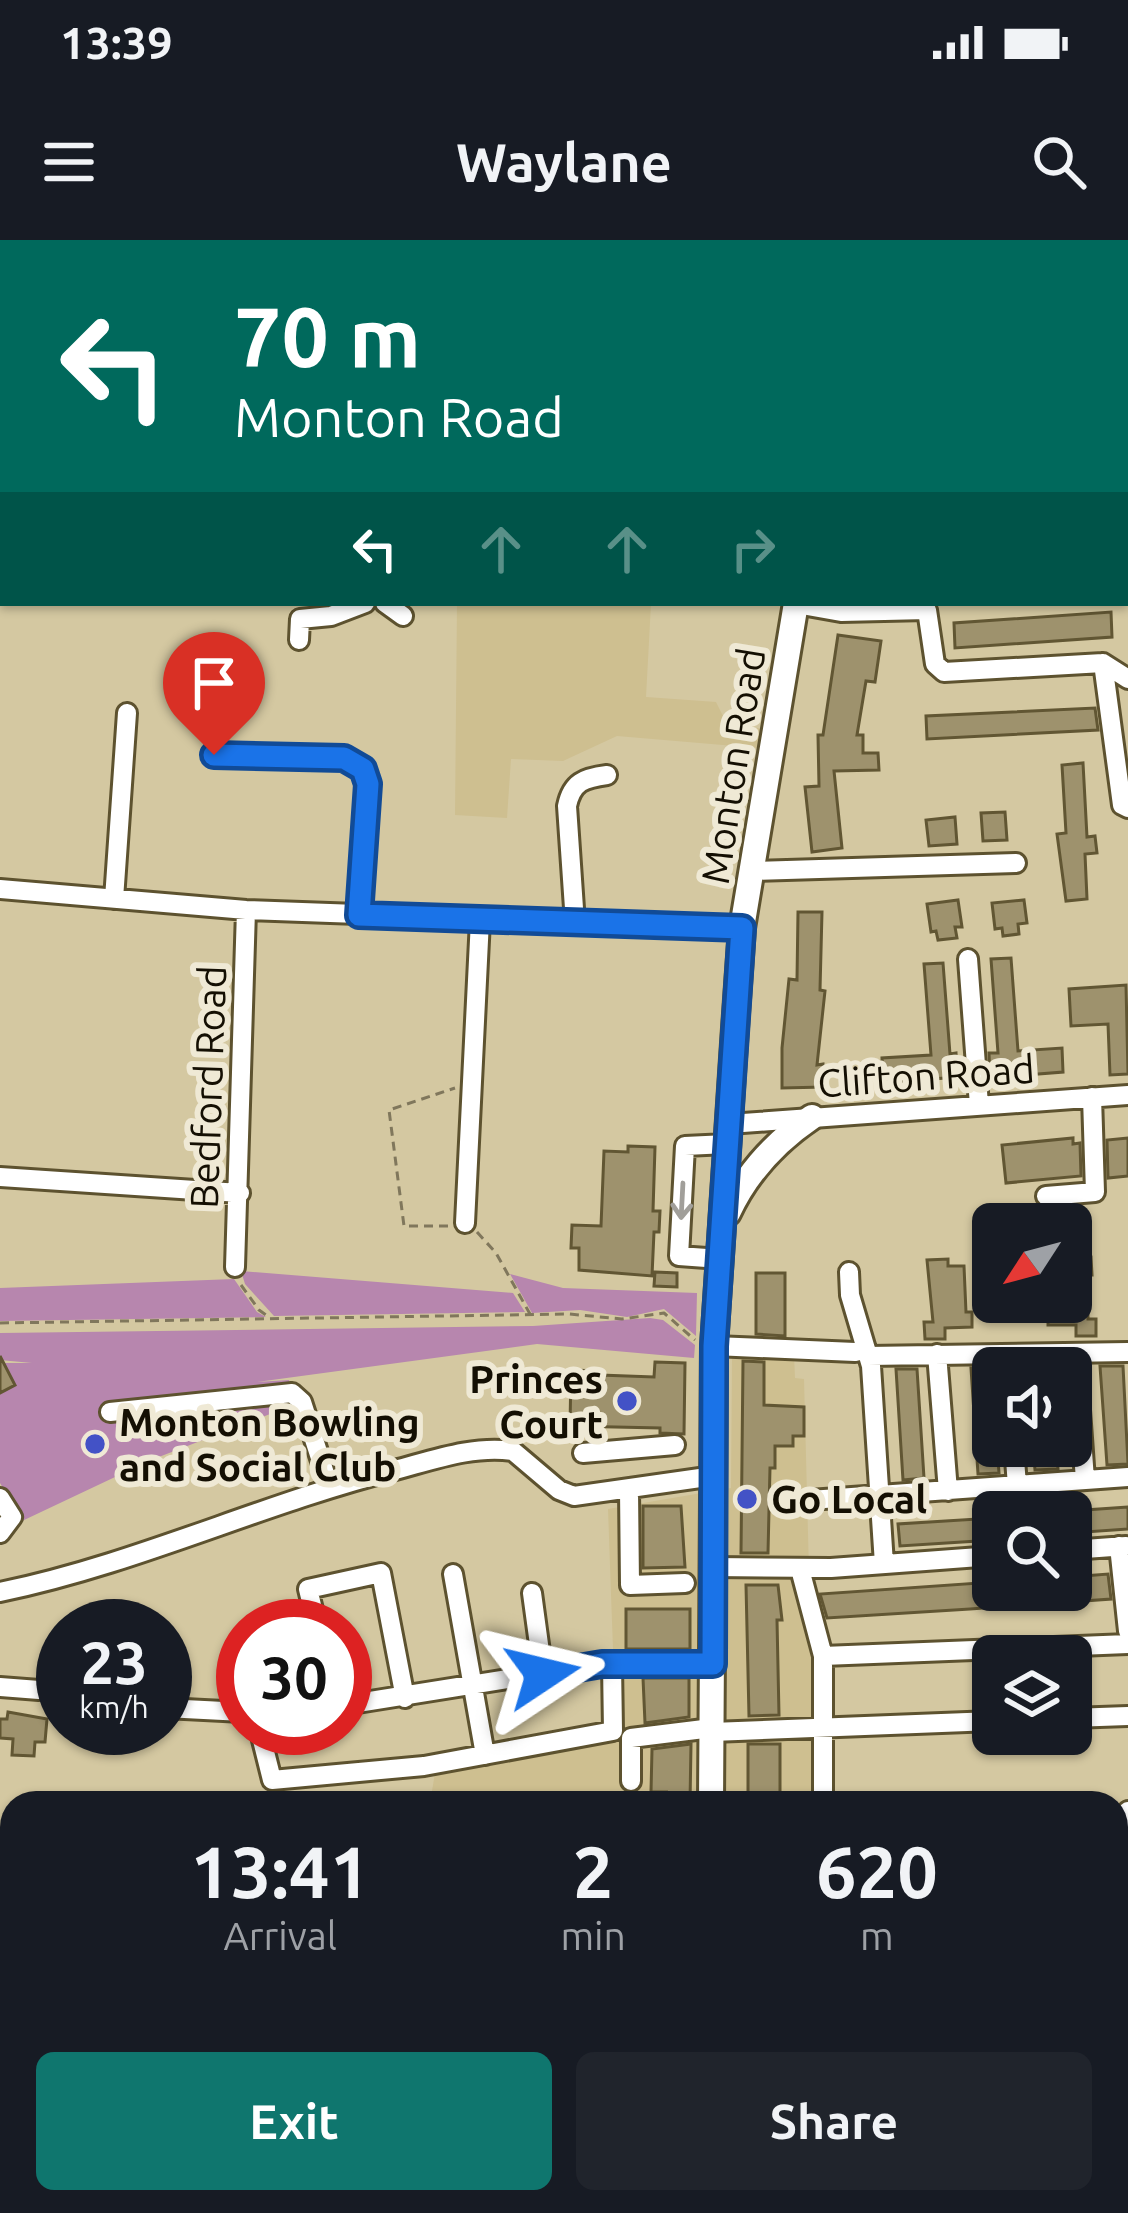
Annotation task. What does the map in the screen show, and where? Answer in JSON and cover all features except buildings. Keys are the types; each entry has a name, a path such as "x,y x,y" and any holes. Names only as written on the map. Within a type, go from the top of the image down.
{"main road":[{"name":"Monton Road","path":"711,1791 714,1345 742,928 796,606"},
{"path":"722,1226 758,1165 812,1117"}],"street":[{"path":"299,640 300,619 340,614 358,606"},
{"path":"389,606 403,616"},
{"path":"807,606 841,612 927,607 935,664 944,671 1103,663 1128,679"},
{"path":"1103,663 1122,805 1128,808"},
{"path":"114,898 127,713"},
{"path":"214,755 238,748 344,758 363,769 368,784 359,915"},
{"path":"575,923 567,806 576,783 607,775"},
{"path":"751,871 1016,863"},
{"path":"0,889 246,910 742,928"},
{"name":"Bedford Road","path":"235,1267 246,910"},
{"path":"459,1211 472,1082 480,920"},
{"path":"968,959 980,1105"},
{"name":"Clifton Road","path":"728,1134 812,1117 1128,1095"},
{"path":"1046,1196 1095,1192 1092,1097"},
{"path":"720,1258 679,1256 686,1146 728,1134"},
{"path":"0,1177 240,1193"},
{"path":"849,1271 850,1294 867,1353 884,1564"},
{"path":"714,1345 972,1357"},
{"path":"1092,1353 1128,1352"},
{"path":"937,1354 947,1491"},
{"path":"110,1412 292,1393 302,1402 329,1486"},
{"path":"583,1453 675,1445"},
{"path":"637,1448 630,1585 685,1583"},
{"path":"0,1592 118,1562 329,1486 466,1453 504,1449 520,1455 544,1479 567,1494 582,1497 714,1476"},
{"path":"1016,1467 1017,1491"},
{"path":"1084,1467 1085,1480"},
{"path":"810,1500 1128,1477"},
{"path":"0,1498 11,1522 0,1533"},
{"path":"1092,1548 1123,1546 1127,1618"},
{"path":"713,1567 800,1569 972,1558"},
{"path":"800,1569 823,1656 823,1791"},
{"path":"310,1599 308,1589 381,1573 405,1699"},
{"path":"453,1574 485,1755"},
{"path":"532,1593 543,1674"},
{"path":"1092,1648 1128,1644"},
{"path":"823,1656 972,1653"},
{"path":"372,1702 612,1664 713,1664"},
{"path":"266,1755 272,1780 424,1766 613,1731 612,1664"},
{"path":"0,1688 36,1690"},
{"path":"1092,1717 1128,1716"},
{"path":"632,1781 632,1738 712,1730 972,1722"}],"path":[{"path":"459,1211 456,1226 404,1226 389,1110 472,1082"},
{"path":"459,1211 496,1253 531,1316"},
{"path":"235,1267 249,1297 273,1319"},
{"path":"0,1323 575,1314 622,1319 648,1313 668,1315 694,1339 714,1345"}],"shaded area":[{"path":"457,606 651,606 646,697 716,702 726,722 773,731 769,749 617,736 563,761 511,759 507,818 455,815"},
{"path":"241,1271 513,1293 525,1312 274,1316 245,1284"},
{"path":"510,1274 563,1288 697,1293 696,1336 664,1309 627,1317 580,1310 532,1313"},
{"path":"234,1279 257,1312 266,1317 0,1321 0,1288"},
{"path":"663,1320 695,1345 694,1358 537,1344 257,1382 289,1380 296,1404 151,1460 22,1521 0,1483 0,1363 32,1363 0,1360 0,1333 533,1326"},
{"path":"732,1354 794,1354 795,1378 804,1379 815,1791 432,1791 436,1767 616,1734 608,1509 731,1488"}],"place":[{"name":"Princes Court","path":"627,1401"},
{"name":"Monton Bowling and Social Club","path":"95,1444"},
{"name":"Go Local","path":"747,1499"}],"route":[{"path":"214,755 344,758 363,769 368,784 359,915 742,928 714,1346 713,1664 602,1664 543,1674"}]}
